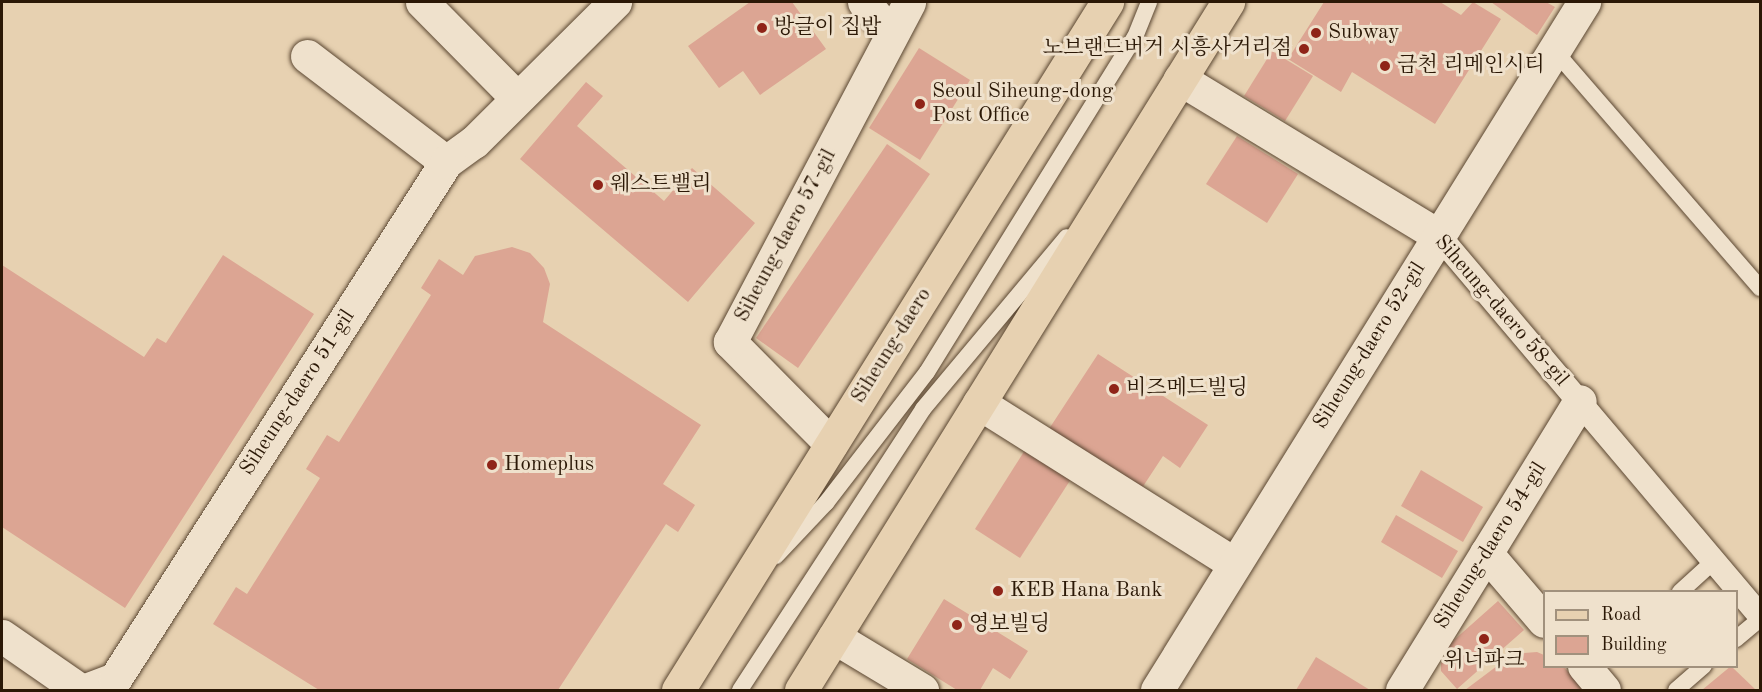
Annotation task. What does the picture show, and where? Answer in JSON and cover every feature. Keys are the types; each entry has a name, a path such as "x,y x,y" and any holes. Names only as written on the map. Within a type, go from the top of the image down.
{"main road":[{"name":"Siheung-daero","path":"678,690 1107,2"},
{"path":"801,690 1228,2"}],"street":[{"path":"422,2 515,96 615,2"},
{"path":"864,2 891,34"},
{"name":"Siheung-daero 57-gil","path":"831,444 730,342 909,2"},
{"name":"Siheung-daero 52-gil","path":"1157,690 1584,2"},
{"path":"307,57 446,162"},
{"name":"Siheung-daero 58-gil","path":"1180,79 1439,236 1761,617"},
{"name":"Siheung-daero 51-gil","path":"86,690 115,679 446,162 474,142 515,96"},
{"name":"Siheung-daero 54-gil","path":"1412,686 1486,553 1580,401"},
{"path":"979,403 1235,564"},
{"path":"1486,553 1543,619"},
{"path":"2,636 81,690"},
{"path":"834,637 922,690"}],"lane":[{"path":"731,605 826,502 927,372 1135,37 1149,2"},
{"path":"1554,50 1761,288"},
{"path":"740,690 923,409 1122,172"},
{"path":"1681,590 1714,561"},
{"name":"Siheung-daero 58-gil","path":"1738,638 1761,617"},
{"path":"1676,690 1702,668"}],"building":[{"path":"750,2 792,2 826,49 760,95 743,71 719,88 688,46"},
{"name":"금천 리메인시티","path":"1324,2 1440,2 1461,15 1473,2 1501,19 1435,124 1352,72 1341,92 1288,59"},
{"path":"1491,2 1546,2 1555,7 1537,35"},
{"name":"Seoul Siheung-dong Post Office","path":"919,48 970,80 920,160 869,128"},
{"path":"1272,51 1313,76 1285,121 1244,96"},
{"name":"웨스트밸리","path":"586,82 603,96 577,126 664,201 692,168 755,223 688,302 520,159"},
{"path":"1237,136 1298,174 1267,223 1206,184"},
{"path":"887,144 930,174 798,368 756,338"},
{"name":"Homeplus","path":"512,247 530,253 544,268 550,284 543,322 701,425 663,484 695,505 678,532 666,524 558,690 319,690 213,624 236,587 247,594 320,478 306,469 327,435 339,442 431,295 421,288 439,259 463,275 475,256"},
{"path":"223,255 314,314 125,608 2,527 2,265 144,357 157,338 166,343"},
{"name":"비즈메드빌딩","path":"1098,354 1208,425 1180,468 1163,456 1140,491 1047,432"},
{"path":"1025,450 1071,479 1020,558 975,529"},
{"path":"1421,470 1483,507 1463,542 1401,506"},
{"path":"1396,515 1458,551 1442,578 1381,542"},
{"name":"영보빌딩","path":"944,599 1028,651 1010,679 993,668 980,690 957,690 907,659"},
{"name":"위너파크","path":"1498,601 1524,630 1457,689 1441,671 1441,663 1451,654 1445,648"},
{"path":"1537,652 1543,655 1543,668 1565,668 1584,690 1465,690 1513,654"},
{"path":"1316,657 1370,690 1296,690"},
{"path":"1729,668 1733,668 1756,690 1702,690"}],"place":[{"name":"방글이 집밥","path":"762,28"},
{"name":"Subway","path":"1316,33"},
{"name":"노브랜드버거 시흥사거리점","path":"1304,49"},
{"name":"금천 리메인시티","path":"1385,66"},
{"name":"Seoul Siheung-dong Post Office","path":"920,104"},
{"name":"웨스트밸리","path":"598,185"},
{"name":"비즈메드빌딩","path":"1114,389"},
{"name":"Homeplus","path":"492,465"},
{"name":"KEB Hana Bank","path":"998,591"},
{"name":"영보빌딩","path":"957,625"},
{"name":"위너파크","path":"1484,639"}]}
